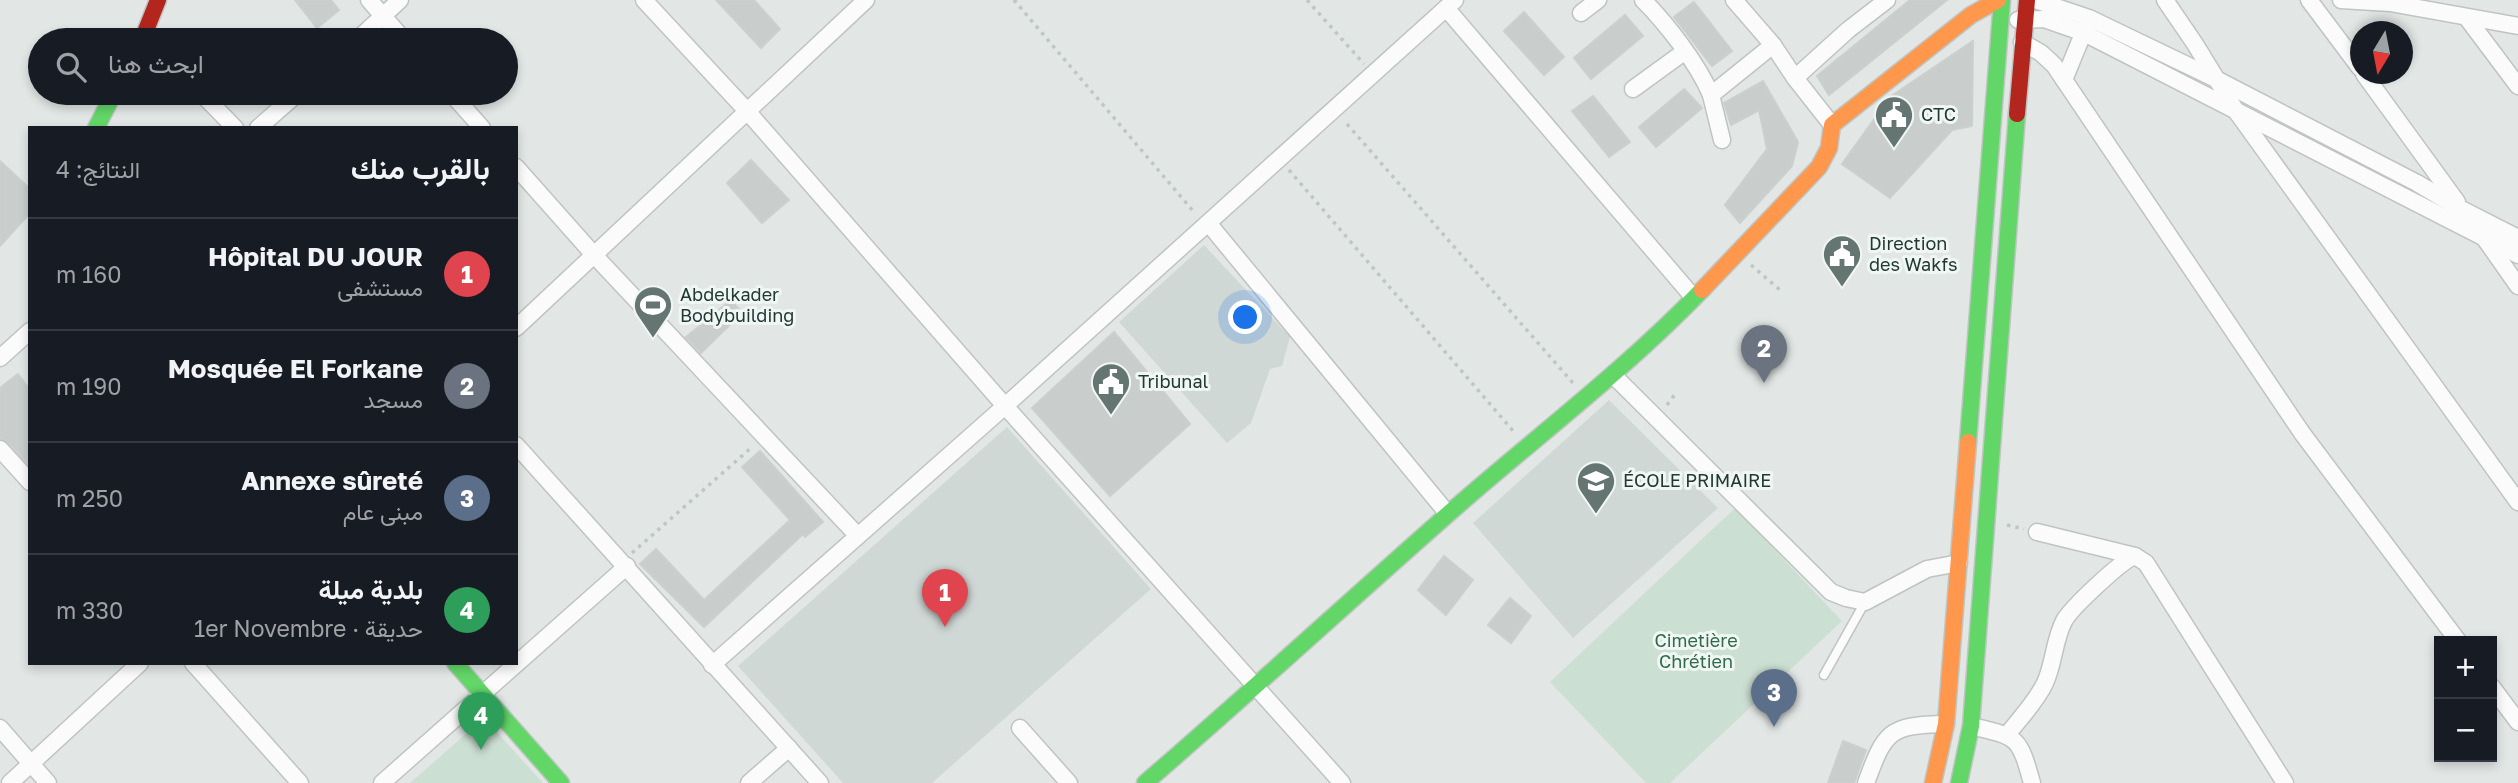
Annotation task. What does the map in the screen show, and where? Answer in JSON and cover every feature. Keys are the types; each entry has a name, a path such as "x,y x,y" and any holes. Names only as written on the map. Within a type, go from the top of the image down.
{"main road":[{"path":"148,28 158,0"},
{"path":"1145,783 1448,514 1613,375 1694,298 1819,167 1829,148 1832,125 1971,15 2000,0 2001,19 1959,563 1945,724 1933,783"},
{"path":"1959,783 1971,726 2027,0"},
{"path":"97,126 108,105"},
{"path":"457,665 561,783"}],"street":[{"path":"369,0 393,28"},
{"path":"371,28 400,0"},
{"path":"645,0 747,111 1005,406 1342,783"},
{"path":"518,326 866,0"},
{"path":"1581,13 1598,0"},
{"path":"1734,0 1773,45 1832,125"},
{"path":"1795,78 1886,0"},
{"path":"2035,0 2236,111 2518,255"},
{"path":"2165,0 2236,111 2518,502"},
{"path":"2309,0 2350,54"},
{"path":"2342,0 2390,3 2518,26"},
{"path":"712,665 1209,224 1451,4 1694,298"},
{"path":"1654,4 1684,52 1701,73 1711,95 1722,140"},
{"path":"1971,15 2001,19 2044,19 2086,26 2218,80 2518,238"},
{"path":"2467,18 2518,86"},
{"path":"2064,80 2086,26"},
{"path":"2022,42 2041,53 2054,65 2302,433 2454,636"},
{"path":"1711,95 1773,45"},
{"path":"1633,89 1684,52"},
{"path":"2371,84 2518,286"},
{"path":"213,105 233,126"},
{"path":"260,126 284,105"},
{"path":"462,105 480,126"},
{"path":"518,169 595,256 857,535"},
{"path":"1209,224 1448,514"},
{"path":"0,358 28,333"},
{"path":"1613,375 1831,592 1865,602 1927,569 1959,563"},
{"path":"518,447 820,783"},
{"path":"0,449 28,480"},
{"path":"2037,532 2135,556 2146,563 2285,783"},
{"path":"2007,735 2046,681 2064,620 2100,583 2126,560 2135,556"},
{"path":"518,661 624,563"},
{"path":"10,783 138,665"},
{"path":"195,665 300,783"},
{"path":"382,783 513,665"},
{"path":"2497,694 2518,722"},
{"path":"1866,783 1877,753 1889,735 1913,724 1945,724"},
{"path":"1971,726 2007,735 2016,741 2023,751 2032,783"},
{"path":"0,728 48,783"},
{"path":"1020,728 1069,783"},
{"path":"749,783 789,748"}],"lane":[{"path":"1824,675 1865,602"}],"path":[{"path":"1014,0 1193,211"},
{"path":"1307,0 1373,75"},
{"path":"1347,124 1586,398"},
{"path":"1286,167 1520,439"},
{"path":"1751,265 1780,290"},
{"path":"1663,409 1676,393"},
{"path":"624,563 764,436"}],"shaded area":[{"path":"1204,245 1290,337 1282,366 1270,369 1251,423 1227,443 1119,322"},
{"name":"ÉCOLE PRIMAIRE","path":"1609,400 1718,508 1573,638 1473,523"},
{"path":"1007,427 1151,589 932,783 843,783 738,666"}],"green space":[{"name":"Cimetière Chrétien","path":"1735,508 1842,621 1670,783 1646,783 1550,682"},
{"path":"484,718 543,783 410,783"}],"building":[{"path":"295,0 331,0 339,10 317,28"},
{"path":"716,0 754,0 780,29 761,48"},
{"path":"1910,0 1947,0 1829,95 1817,76"},
{"path":"1694,2 1732,51 1712,66 1674,17"},
{"path":"1524,12 1564,57 1544,75 1504,31"},
{"path":"1625,15 1643,36 1591,79 1574,58"},
{"path":"1973,41 1972,126 1952,130 1890,198 1842,164 1890,97"},
{"path":"1763,81 1798,142 1792,166 1740,223 1725,205 1767,149 1759,110 1731,125 1724,103"},
{"path":"1684,89 1702,108 1656,147 1639,127"},
{"path":"1593,96 1630,142 1609,157 1572,111"},
{"path":"751,160 789,200 762,223 727,183"},
{"path":"0,161 28,187 28,215 0,246"},
{"path":"731,300 742,313 701,353 686,337"},
{"name":"Tribunal","path":"1114,332 1190,424 1110,496 1032,408"},
{"path":"18,374 28,387 28,464 8,442 0,439 0,388"},
{"path":"760,451 823,522 805,537 803,534 704,627 640,564 656,549 704,600 790,520 742,467"},
{"path":"1444,556 1473,580 1446,615 1418,590"},
{"path":"1510,598 1531,616 1511,643 1488,625"},
{"path":"1843,741 1866,750 1854,783 1828,783"}],"traffic: fast":[{"path":"1968,442 2002,0"},
{"path":"97,126 108,105"},
{"path":"1959,783 1971,726 2017,114"},
{"path":"1145,783 1447,515 1641,349 1702,290"},
{"path":"457,665 561,783"}],"traffic: slow":[{"path":"1702,290 1819,167 1829,148 1832,125 1971,15 1998,0"},
{"path":"1933,783 1946,724 1968,442"}],"traffic: jam":[{"path":"147,28 158,0"},
{"path":"2017,114 2027,0"}],"place":[{"name":"CTC","path":"1894,149"},
{"name":"Direction des Wakfs","path":"1842,288"},
{"name":"Abdelkader Bodybuilding","path":"653,339"},
{"name":"Mosquée El Forkane","path":"1764,383"},
{"name":"Tribunal","path":"1111,416"},
{"name":"ÉCOLE PRIMAIRE","path":"1596,515"},
{"name":"Hôpital DU JOUR","path":"945,627"},
{"name":"Annexe sûreté","path":"1774,727"},
{"name":"بلدية ميلة","path":"481,750"}]}
